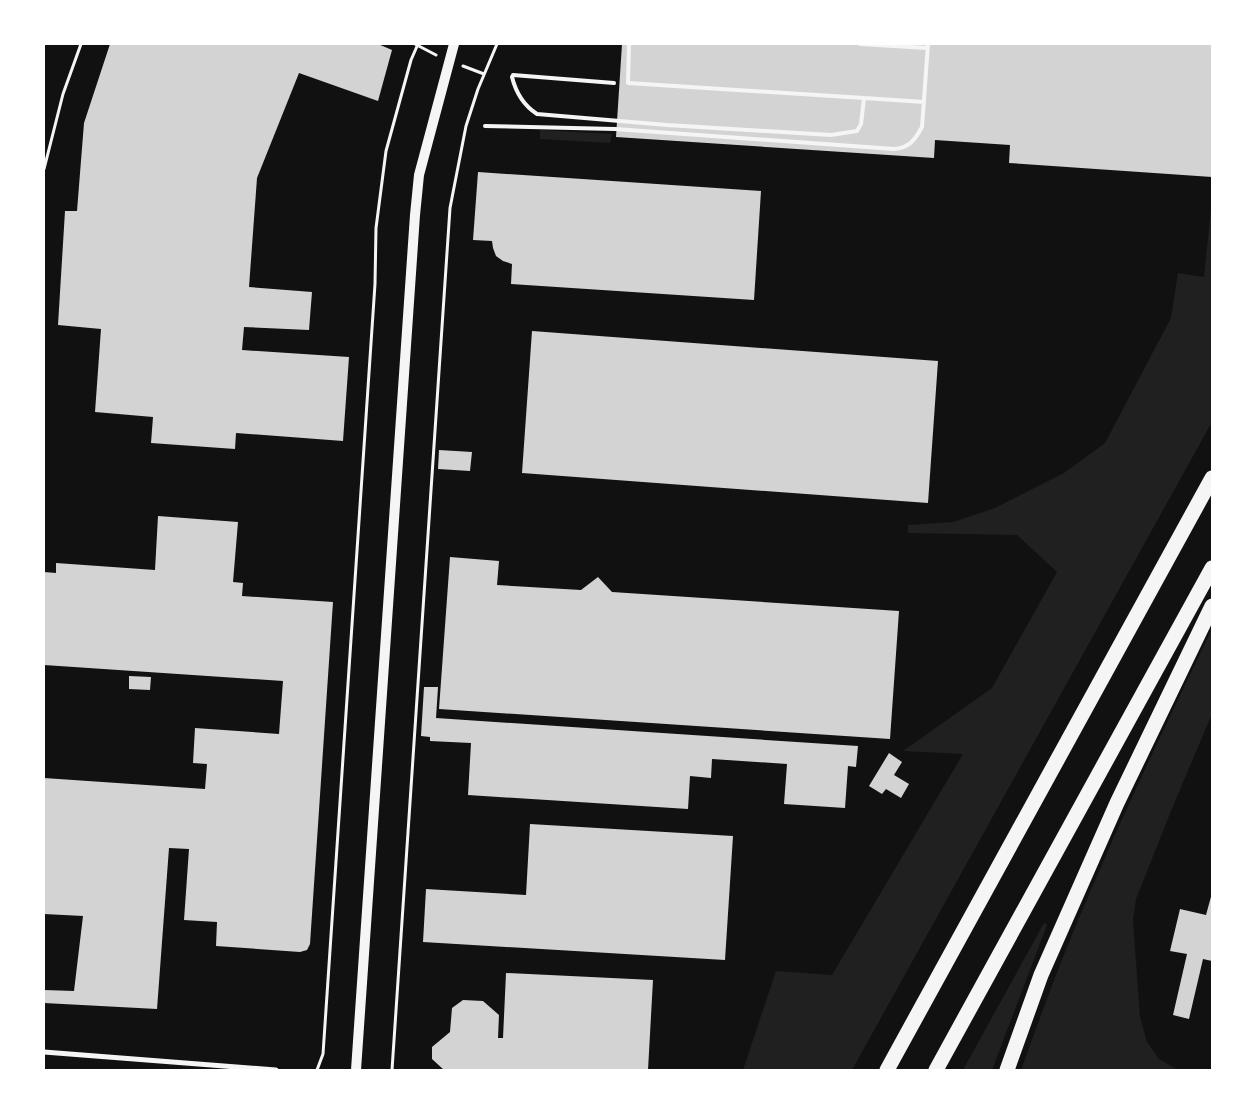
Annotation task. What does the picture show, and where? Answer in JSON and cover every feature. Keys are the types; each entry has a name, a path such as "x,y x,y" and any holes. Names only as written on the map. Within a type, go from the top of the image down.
{"highway":[{"path":"887,1070 1212,478"},
{"path":"936,1070 1212,568"},
{"path":"1007,1070 1041,975 1117,803 1212,606"}],"main road":[{"path":"356,1070 416,207 422,163 454,44"}],"street":[{"path":"44,1052 276,1070"}],"lane":[{"path":"629,44 627,78 628,83 631,84 924,102"},
{"path":"485,126 615,129 894,149 903,148 917,136 922,127 928,46 860,44"},
{"path":"614,83 513,76 521,100 527,108 536,114 790,133 831,135 857,130 861,124 864,98"}],"path":[{"path":"44,169 46,149 81,44"},
{"path":"317,1070 323,1054 374,294 376,228 386,151 417,44"},
{"path":"392,1070 450,208 466,126 496,44"}],"shaded area":[{"path":"540,130 612,134 610,143 540,139"},
{"path":"1212,199 1212,422 852,1070 743,1070 776,971 832,975 963,754 903,751 992,688 1057,572 1017,535 908,533 908,525 953,522 995,508 1064,473 1105,443 1171,318 1178,273 1204,277"},
{"path":"1212,629 1212,714 1136,899 1133,920 1140,1017 1147,1042 1159,1059 1178,1070 1021,1070 1061,961 1102,863"},
{"path":"1044,923 1047,925 992,1070 963,1070"}],"building":[{"path":"110,44 378,44 392,50 378,101 299,73 257,178 249,287 312,292 309,330 244,327 242,350 349,357 343,441 236,433 235,449 151,443 153,417 95,412 101,329 58,325 65,211 77,211 84,123"},
{"path":"622,44 1212,44 1212,177 1009,163 1010,145 935,140 934,158 616,137"},
{"path":"478,172 761,191 754,300 511,284 512,264 496,256 492,241 473,240"},
{"path":"532,331 938,361 928,503 522,473"},
{"path":"439,450 472,452 470,471 438,469"},
{"path":"158,516 238,522 233,582 243,583 242,596 333,602 310,944 307,950 300,952 216,946 217,922 184,920 189,849 169,848 157,1009 44,1003 44,990 74,991 83,916 44,914 44,778 205,789 207,764 193,763 195,728 279,734 283,681 44,665 44,572 56,573 56,563 155,570"},
{"path":"450,557 499,561 497,585 581,590 598,577 612,592 899,611 890,739 439,709"},
{"path":"129,676 151,677 150,690 129,689"},
{"path":"424,687 438,687 436,718 858,746 856,767 848,766 845,808 784,804 787,764 712,759 711,778 690,776 688,809 468,795 471,743 430,741 430,737 421,736"},
{"path":"889,753 902,762 894,775 909,784 901,798 886,789 882,794 869,786"},
{"path":"530,824 733,836 725,960 423,942 426,889 526,895"},
{"path":"1212,893 1212,961 1203,959 1189,1019 1173,1015 1187,954 1170,951 1180,909 1206,915"},
{"path":"506,973 653,980 648,1070 444,1070 432,1059 432,1047 450,1032 452,1008 463,1000 483,1001 499,1015 498,1038 503,1038"}]}
